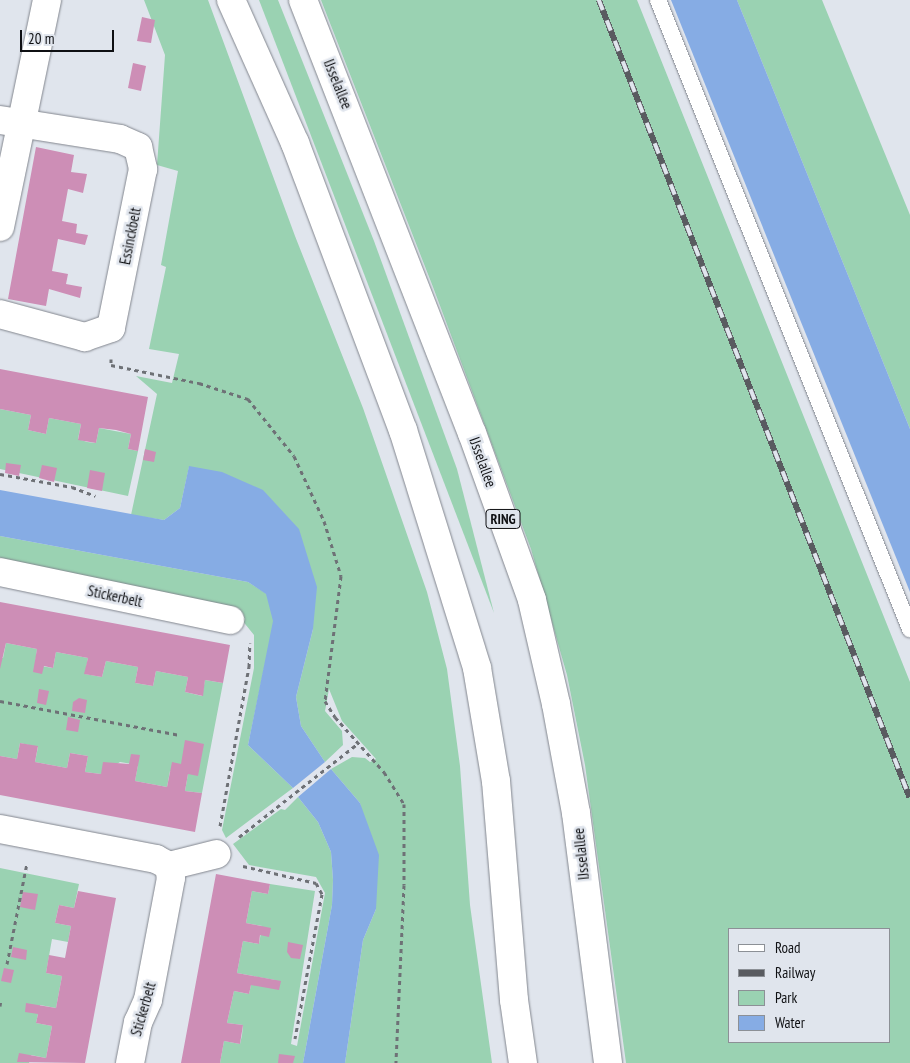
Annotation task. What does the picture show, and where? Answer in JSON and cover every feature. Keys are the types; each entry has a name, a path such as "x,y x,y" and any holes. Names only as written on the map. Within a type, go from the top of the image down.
{"main road":[{"path":"0,228 10,122 47,0"},
{"path":"231,0 295,142 404,430 477,668 496,781 514,1000 523,1063"},
{"name":"IJsselallee","path":"303,0 469,424 532,600 556,704 576,813 608,1063"},
{"name":"Essinckbelt","path":"10,122 120,139 138,147 144,169 111,328"},
{"path":"0,314 85,337 111,328"},
{"name":"Stickerbelt","path":"0,572 230,620"},
{"path":"0,829 156,859 169,866 217,854"},
{"name":"Stickerbelt","path":"130,1063 138,1022 148,1000 170,878 169,866"}],"lane":[{"path":"658,0 910,628"}],"path":[{"path":"111,328 111,365 199,383 248,399 294,456 324,521 340,576 326,701 357,744 384,772 404,804 404,885 396,1063"},
{"path":"0,474 72,488 95,496"},
{"path":"217,854 250,667 250,638 240,623 230,620"},
{"path":"0,701 180,735"},
{"path":"217,854 357,744"},
{"path":"7,964 32,835"},
{"path":"217,854 249,869 316,883 322,894 295,1038"},
{"path":"0,1006 1,999"}],"green space":[{"path":"144,0 208,0 295,236 363,408 427,592 447,669 460,766 470,905 492,1063 345,1063 363,940 376,909 360,803 331,769 352,757 365,758 370,762 376,759 342,721 329,689 325,711 342,731 343,745 325,762 301,726 296,697 313,629 189,467 180,508 164,520 131,515 157,394 136,376 172,383 179,354 149,349 166,267 161,265 178,171 157,165 165,55"},
{"path":"259,0 278,0 374,241 457,469 494,613"},
{"path":"321,0 637,0 910,682 910,1063 626,1063 585,765 567,675 531,549 433,287"},
{"path":"737,0 822,0 910,215 910,429"},
{"path":"0,409 31,415 28,430 46,434 49,418 81,424 78,439 87,442 96,443 99,428 131,434 128,449 138,451 128,496 0,469"},
{"path":"0,536 248,582 267,594 274,621 248,745 293,788 226,838 222,830 254,668 254,635 233,609 0,561"},
{"path":"6,643 37,649 35,665 53,668 56,652 88,658 85,674 102,677 106,661 138,667 135,683 153,686 156,671 188,677 185,692 202,696 205,680 223,683 202,793 185,791 188,774 170,771 167,787 135,781 138,765 120,762 101,774 85,772 88,756 70,753 67,768 35,762 38,747 20,743 17,759 0,756 0,658 3,658"},
{"path":"298,797 318,822 331,852 333,880 332,905 303,1063 220,1063 224,1041 240,1044 242,1035 243,1025 227,1023 234,991 249,994 251,985 275,980 237,973 243,941 259,944 262,926 246,923 252,891 268,894 270,884 315,891 291,1044 297,1046 325,893 316,877 249,865 233,844 281,809 285,810"},
{"path":"0,868 79,884 74,908 59,905 55,923 71,926 68,942 52,939 46,973 62,976 56,1008 40,1005 36,1023 52,1026 46,1058 31,1055 29,1063 0,1063"}],"water":[{"path":"671,0 737,0 910,429 910,592"},
{"path":"189,466 222,472 263,490 299,529 317,587 313,629 296,697 301,726 325,762 293,788 248,745 273,621 266,594 248,582 0,536 0,490 164,520 180,508"},
{"path":"331,769 360,803 379,855 376,909 363,940 345,1063 303,1063 332,905 333,880 331,852 318,822 298,797"}],"building":[{"path":"142,17 155,20 151,43 137,41"},
{"path":"133,63 146,66 141,91 128,88"},
{"path":"36,147 74,155 71,172 87,174 83,193 68,189 62,221 77,224 76,233 88,235 85,245 58,239 52,271 68,274 66,284 82,287 80,298 49,289 46,306 8,299"},
{"path":"0,369 148,397 138,451 128,449 131,434 116,430 99,428 96,443 78,440 81,424 49,418 46,434 28,430 31,415 0,409"},
{"path":"145,449 156,452 154,462 143,460"},
{"path":"6,463 21,465 19,476 5,473"},
{"path":"42,465 57,468 54,482 39,478"},
{"path":"90,470 105,473 102,491 87,488"},
{"path":"0,602 230,645 223,683 205,680 203,696 185,692 188,677 156,671 153,686 135,683 138,667 106,661 102,677 84,674 88,658 56,652 53,668 44,666 42,674 33,672 37,649 6,643 0,669"},
{"path":"39,689 49,691 46,705 37,703"},
{"path":"79,698 87,700 85,713 72,711 73,702"},
{"path":"68,717 80,720 78,732 66,730"},
{"path":"185,740 204,744 198,776 188,774 185,791 202,793 195,832 0,795 0,756 17,759 20,743 38,746 35,762 67,768 70,753 88,756 85,772 101,774 103,762 129,764 131,754 140,755 135,781 167,787 172,762 181,764"},
{"path":"216,874 270,884 268,894 252,891 246,923 271,928 269,937 260,935 259,944 243,941 237,973 281,981 279,990 251,985 249,994 234,991 227,1023 243,1025 240,1044 224,1041 220,1063 181,1063"},
{"path":"78,891 116,898 85,1063 17,1062 19,1053 46,1058 52,1026 36,1023 38,1014 25,1012 26,1003 56,1008 62,976 46,973 49,955 65,958 71,926 55,923 59,905 74,908"},
{"path":"23,892 38,894 35,910 20,907"},
{"path":"288,942 303,945 300,959 291,958 287,952"},
{"path":"13,947 27,950 26,960 11,957"},
{"path":"4,968 14,970 11,983 1,981"},
{"path":"279,1054 295,1056 293,1063 278,1063"}],"railway":[{"path":"599,0 910,798"}]}
